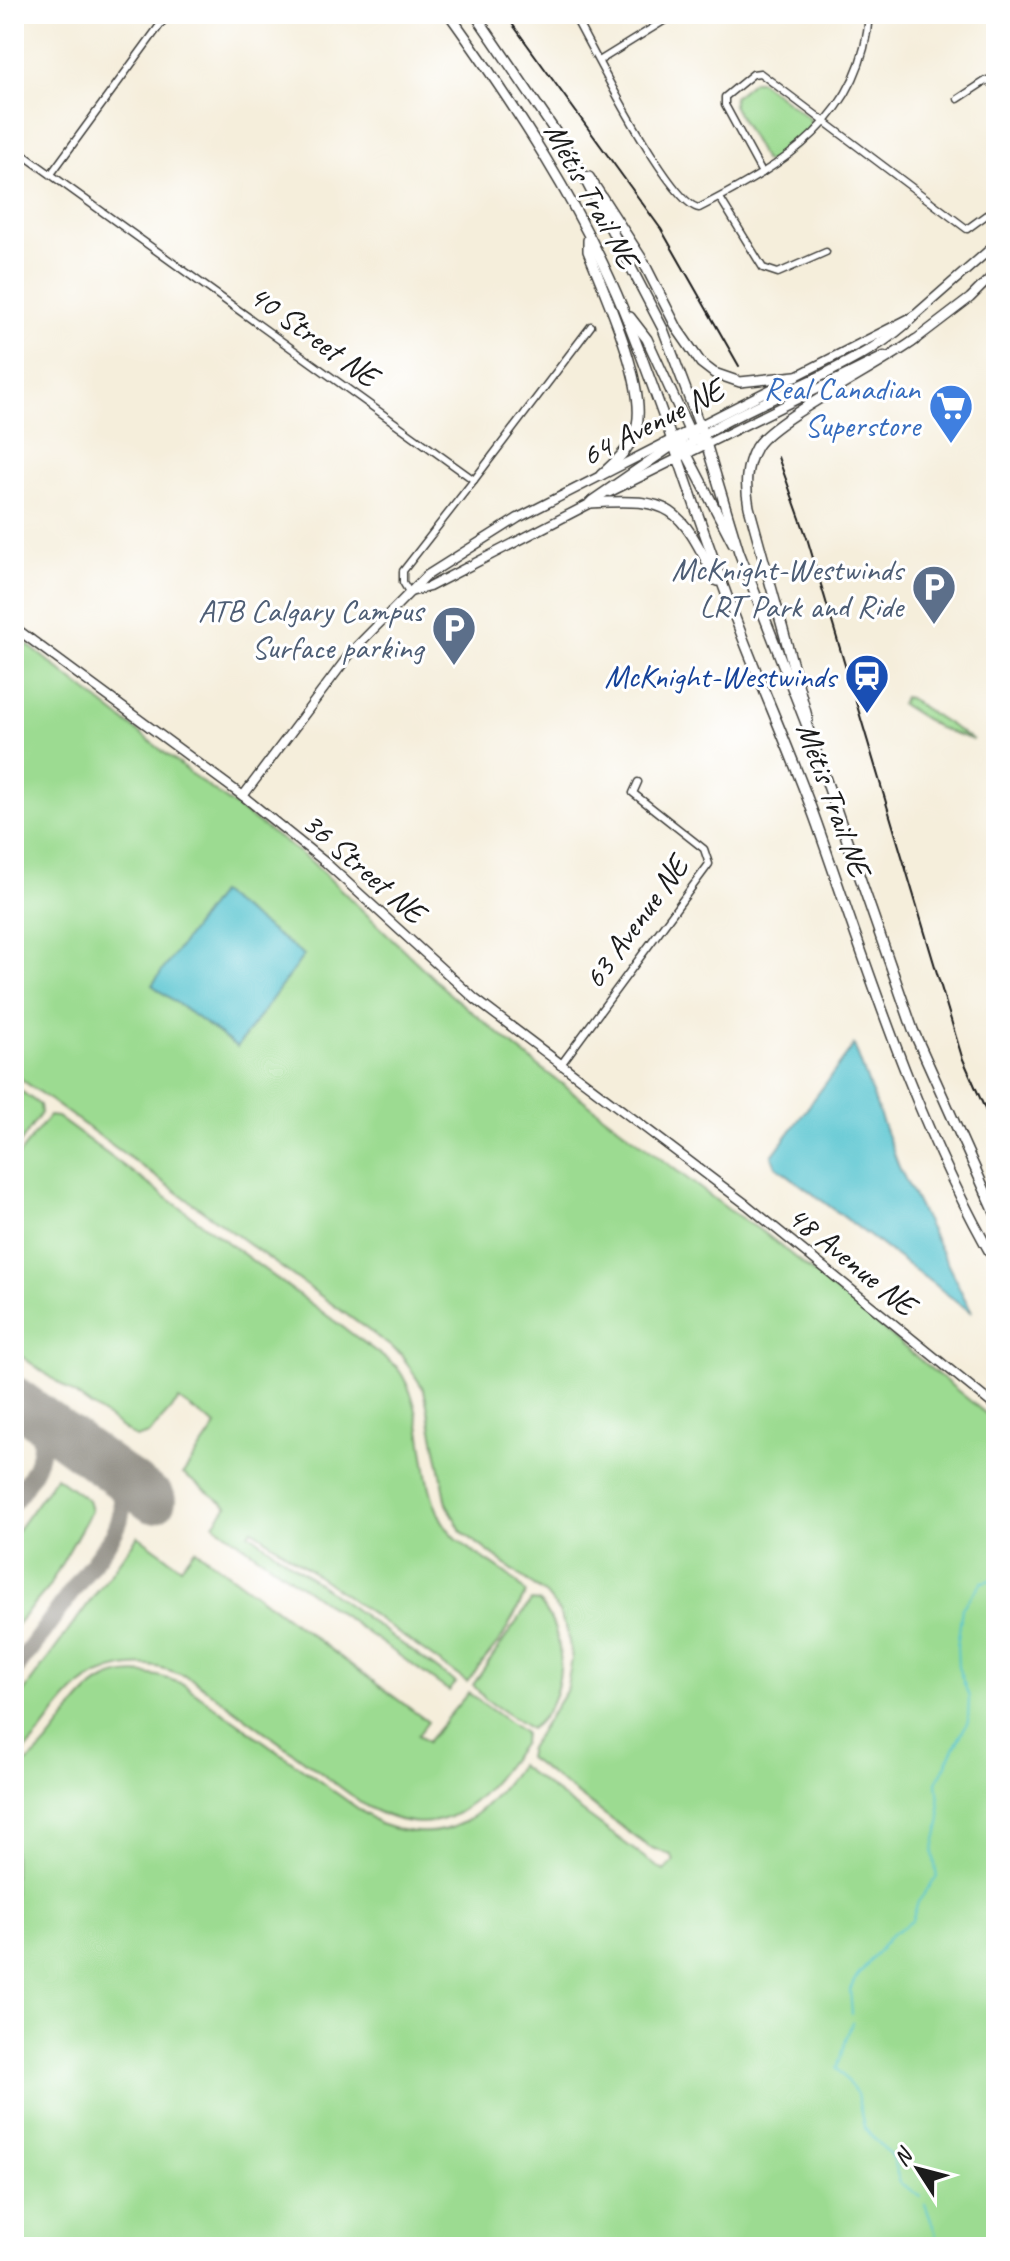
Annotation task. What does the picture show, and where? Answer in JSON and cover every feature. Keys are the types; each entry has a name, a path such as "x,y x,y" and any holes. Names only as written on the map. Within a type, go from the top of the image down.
{"main road":[{"name":"Métis Trail NE","path":"449,14 515,110 588,237 623,308 679,447 731,608 807,796 931,1131 958,1193 996,1263"},
{"name":"Métis Trail NE","path":"475,14 576,162 663,329 699,424"},
{"path":"576,162 600,191 678,330 701,363 714,373 740,382 796,376"},
{"path":"588,237 588,251 622,338 637,399 638,423 633,438 626,450 601,475"},
{"name":"Métis Trail NE","path":"623,308 647,339 697,436 809,731 913,1030 996,1215"},
{"path":"590,503 697,436 874,348 914,316"},
{"path":"809,731 807,707 749,507 745,486 750,460 770,431 915,340"},
{"path":"697,436 699,424"},
{"path":"679,447 739,552"},
{"path":"590,503 659,503 679,516 731,608"}],"street":[{"path":"151,14 162,22"},
{"path":"51,174 168,14"},
{"path":"573,14 659,169 689,204 699,208 793,155 824,122 852,84 865,55 869,14"},
{"path":"599,61 664,17 675,14"},
{"path":"762,173 725,105 725,97 753,74 760,73 967,229 996,208"},
{"path":"958,99 987,80 996,86"},
{"name":"40 Street NE","path":"14,148 474,480"},
{"path":"720,198 763,268 778,273 826,252"},
{"name":"64 Avenue NE","path":"699,424 914,316 996,244"},
{"name":"64 Avenue NE","path":"243,796 353,650 409,592 473,543 601,475 679,447 697,436 915,340 970,298 996,272"},
{"path":"409,592 403,582 403,571 591,326"},
{"name":"64 Avenue NE","path":"409,592 429,587 590,503"},
{"name":"36 Street NE","path":"14,627 243,796 325,862 475,999 676,1152"},
{"name":"63 Avenue NE","path":"560,1066 709,864 704,849 633,793 638,782"},
{"name":"48 Avenue NE","path":"676,1152 747,1205 996,1407"}],"green space":[{"path":"753,81 760,81 810,119 811,126 793,149 771,163 764,161 733,105 734,97"},
{"path":"14,634 203,783 312,862 451,995 541,1068 729,1210 766,1234 996,1422 996,2247 14,2247 14,1771 35,1755 82,1698 99,1683 120,1675 147,1674 183,1684 380,1824 403,1831 424,1832 460,1824 491,1800 519,1765 664,1871 674,1861 671,1855 649,1847 527,1757 529,1748 566,1691 572,1659 567,1631 558,1610 546,1595 461,1531 447,1504 424,1390 401,1354 14,1074"},
{"path":"904,697 973,740 939,728 901,704"},
{"path":"14,1086 40,1105 41,1113 14,1152"},
{"path":"49,1116 57,1117 397,1367 414,1404 429,1482 442,1520 460,1542 506,1574 526,1593 502,1638 467,1682 252,1529 249,1533 456,1683 449,1691 214,1524 227,1506 183,1474 216,1426 179,1400 149,1434 136,1438 14,1351 14,1161"},
{"path":"56,1477 88,1500 91,1511 48,1588 14,1628 14,1535"},
{"path":"138,1536 181,1567 195,1549 428,1722 418,1735 427,1742 468,1693 524,1733 523,1743 475,1801 439,1821 418,1823 394,1818 366,1806 194,1680 142,1665 103,1673 86,1682 14,1761 14,1705"},
{"path":"531,1601 539,1602 556,1632 560,1668 552,1703 530,1729 485,1699 473,1685"}],"water":[{"path":"219,893 304,955 237,1047 152,985"},
{"path":"854,1045 899,1167 972,1313 776,1166 772,1156"}],"waterway":[{"path":"852,2014 850,1990 854,1981 892,1934 912,1921 918,1902 937,1877 933,1852 941,1819 937,1782 968,1721 969,1697 958,1667 957,1646 962,1608 982,1582 996,1579"},
{"path":"852,2022 837,2068 857,2094 864,2127 892,2157 900,2183 921,2197"},
{"path":"925,2204 936,2234 933,2247"}],"taxiway":[{"path":"14,1402 37,1425 41,1437 37,1462 14,1501"},
{"path":"14,1671 113,1535 120,1517 121,1500 107,1472 81,1449 51,1429"}],"runway":[{"path":"14,1399 153,1500"}],"tram line":[{"path":"505,14 661,229 739,366"},
{"path":"778,457 807,538 962,1057 996,1134"}],"place":[{"name":"Real Canadian Superstore","path":"951,445"},
{"name":"McKnight-Westwinds LRT Park and Ride","path":"934,626"},
{"name":"ATB Calgary Campus Surface parking","path":"454,667"},
{"name":"McKnight-Westwinds","path":"867,715"}]}
